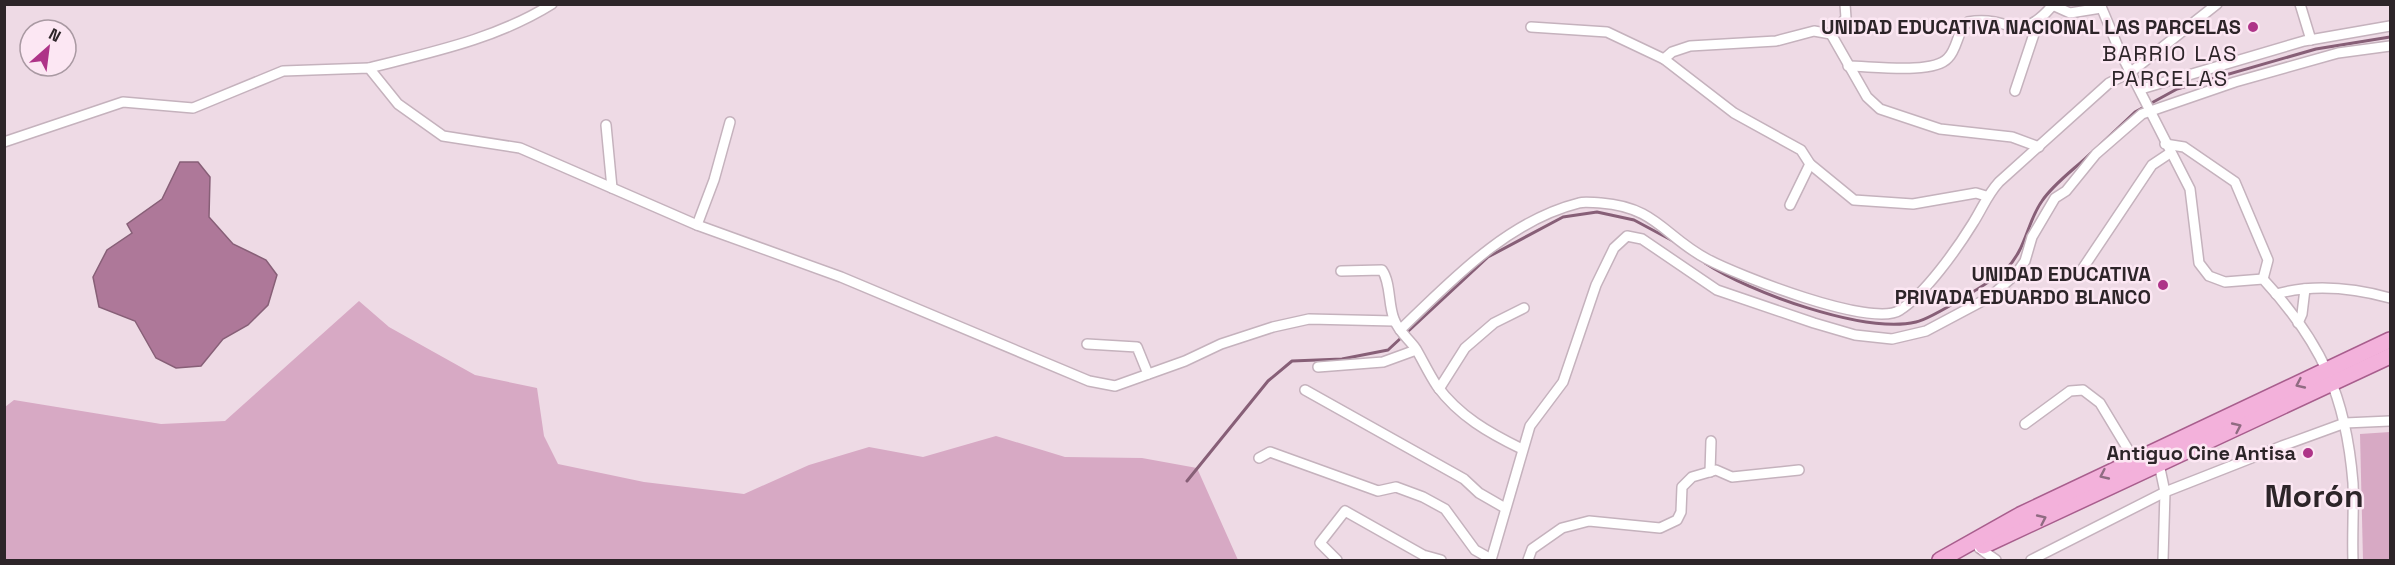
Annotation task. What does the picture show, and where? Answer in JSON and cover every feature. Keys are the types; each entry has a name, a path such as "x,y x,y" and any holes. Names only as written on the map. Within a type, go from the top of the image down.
{"main road":[{"path":"1950,561 2159,464 2331,377 2391,340"},
{"path":"1940,561 2020,515 2135,461 2331,377 2391,356"}],"street":[{"path":"4,142 123,102 193,108 283,71 369,68 469,43 531,17 552,4"},
{"path":"1831,34 1846,18 1845,4"},
{"path":"1401,332 1458,274 1508,237 1540,217 1581,202 1624,205 1655,220 1705,258 1775,288 1845,309 1889,315 1900,311 1942,268 1970,228 1984,205 1986,196 2109,83 2131,72 2217,4"},
{"path":"2300,4 2310,40"},
{"path":"1848,66 1932,67 1948,59 1968,22 2025,27 2034,24 2051,5 2070,13 2101,6 2131,72 2190,189 2199,263 2209,276 2225,282 2263,279"},
{"path":"2014,91 2034,34 2034,24"},
{"path":"2140,90 2310,40 2391,26"},
{"path":"1531,27 1607,32 1664,59 1734,112 1802,150 1810,164 1854,200 1913,204 1976,193 1986,196"},
{"path":"1664,59 1672,52 1690,46 1768,42 1814,31 1831,34"},
{"path":"1831,34 1867,97 1880,109 1940,129 2012,137 2039,147"},
{"path":"1259,458 1270,452 1378,491 1396,487 1424,497 1444,509 1474,550 1491,560 1530,426 1563,382 1596,285 1614,248 1627,236 1642,238 1717,290 1814,322 1855,335 1892,339 1926,331 1990,297 2016,274 2025,261 2032,237 2055,198 2066,191 2096,154 2149,106 2338,53 2391,46"},
{"path":"369,68 398,104 444,136 520,148 697,225 841,278 1089,381 1115,386 1242,338 1309,319 1394,321"},
{"path":"697,225 714,180 730,122"},
{"path":"606,125 612,188"},
{"path":"2081,271 2152,165 2168,148 2184,147 2235,182 2268,260 2263,279"},
{"path":"1790,205 1810,164"},
{"path":"1341,271 1383,270 1387,276 1388,300 1394,321 1415,347 1439,389 1466,417 1491,434 1522,449"},
{"path":"2263,279 2319,351 2331,377 2345,423 2353,484 2353,561"},
{"path":"2276,294 2305,289 2335,289 2391,298"},
{"path":"2298,323 2302,314 2305,289"},
{"path":"1439,389 1465,348 1494,323 1524,308"},
{"path":"1088,344 1137,347 1148,374"},
{"path":"1318,367 1383,362 1415,347"},
{"path":"1305,390 1464,479 1479,493 1505,508"},
{"path":"2025,424 2070,391 2083,390 2100,403 2135,461"},
{"path":"2031,561 2165,492 2345,423 2391,421"},
{"path":"1710,472 1711,441"},
{"path":"2159,464 2165,492 2163,561"},
{"path":"1528,561 1532,549 1562,528 1589,521 1660,528 1677,520 1681,512 1682,487 1692,477 1716,470 1732,477 1799,470"},
{"path":"1337,561 1320,543 1345,511 1437,560"},
{"path":"1979,548 1996,561"}],"shaded area":[{"path":"180,162 198,162 210,177 209,217 233,244 266,260 277,275 268,305 248,325 223,339 201,366 176,368 156,358 135,321 99,307 93,277 107,250 132,233 127,224 162,199"},
{"path":"359,301 389,327 475,375 537,388 544,436 558,464 644,482 744,494 809,465 869,447 923,457 996,436 1065,457 1142,458 1197,468 1238,560 5,560 5,407 14,400 161,424 225,421"},
{"path":"2390,432 2390,560 2363,560 2360,434"}],"waterway":[{"path":"2100,145 2135,112 2177,89 2316,49 2390,37"},
{"path":"1705,263 1749,286 1808,308 1867,322 1894,324 1916,322 1935,314 1989,282 2006,269 2018,253 2037,209 2047,194 2091,153"},
{"path":"1187,481 1268,381 1292,361 1342,359 1388,350 1488,257 1563,217 1597,212 1634,220 1675,242"}],"place":[{"name":"UNIDAD EDUCATIVA NACIONAL LAS PARCELAS","path":"2253,27"},
{"name":"UNIDAD EDUCATIVA PRIVADA EDUARDO BLANCO","path":"2163,285"},
{"name":"Antiguo Cine Antisa","path":"2308,453"}],"district":[{"name":"BARRIO LAS PARCELAS","path":"2170,66"},
{"name":"Morón","path":"2314,496"}]}
